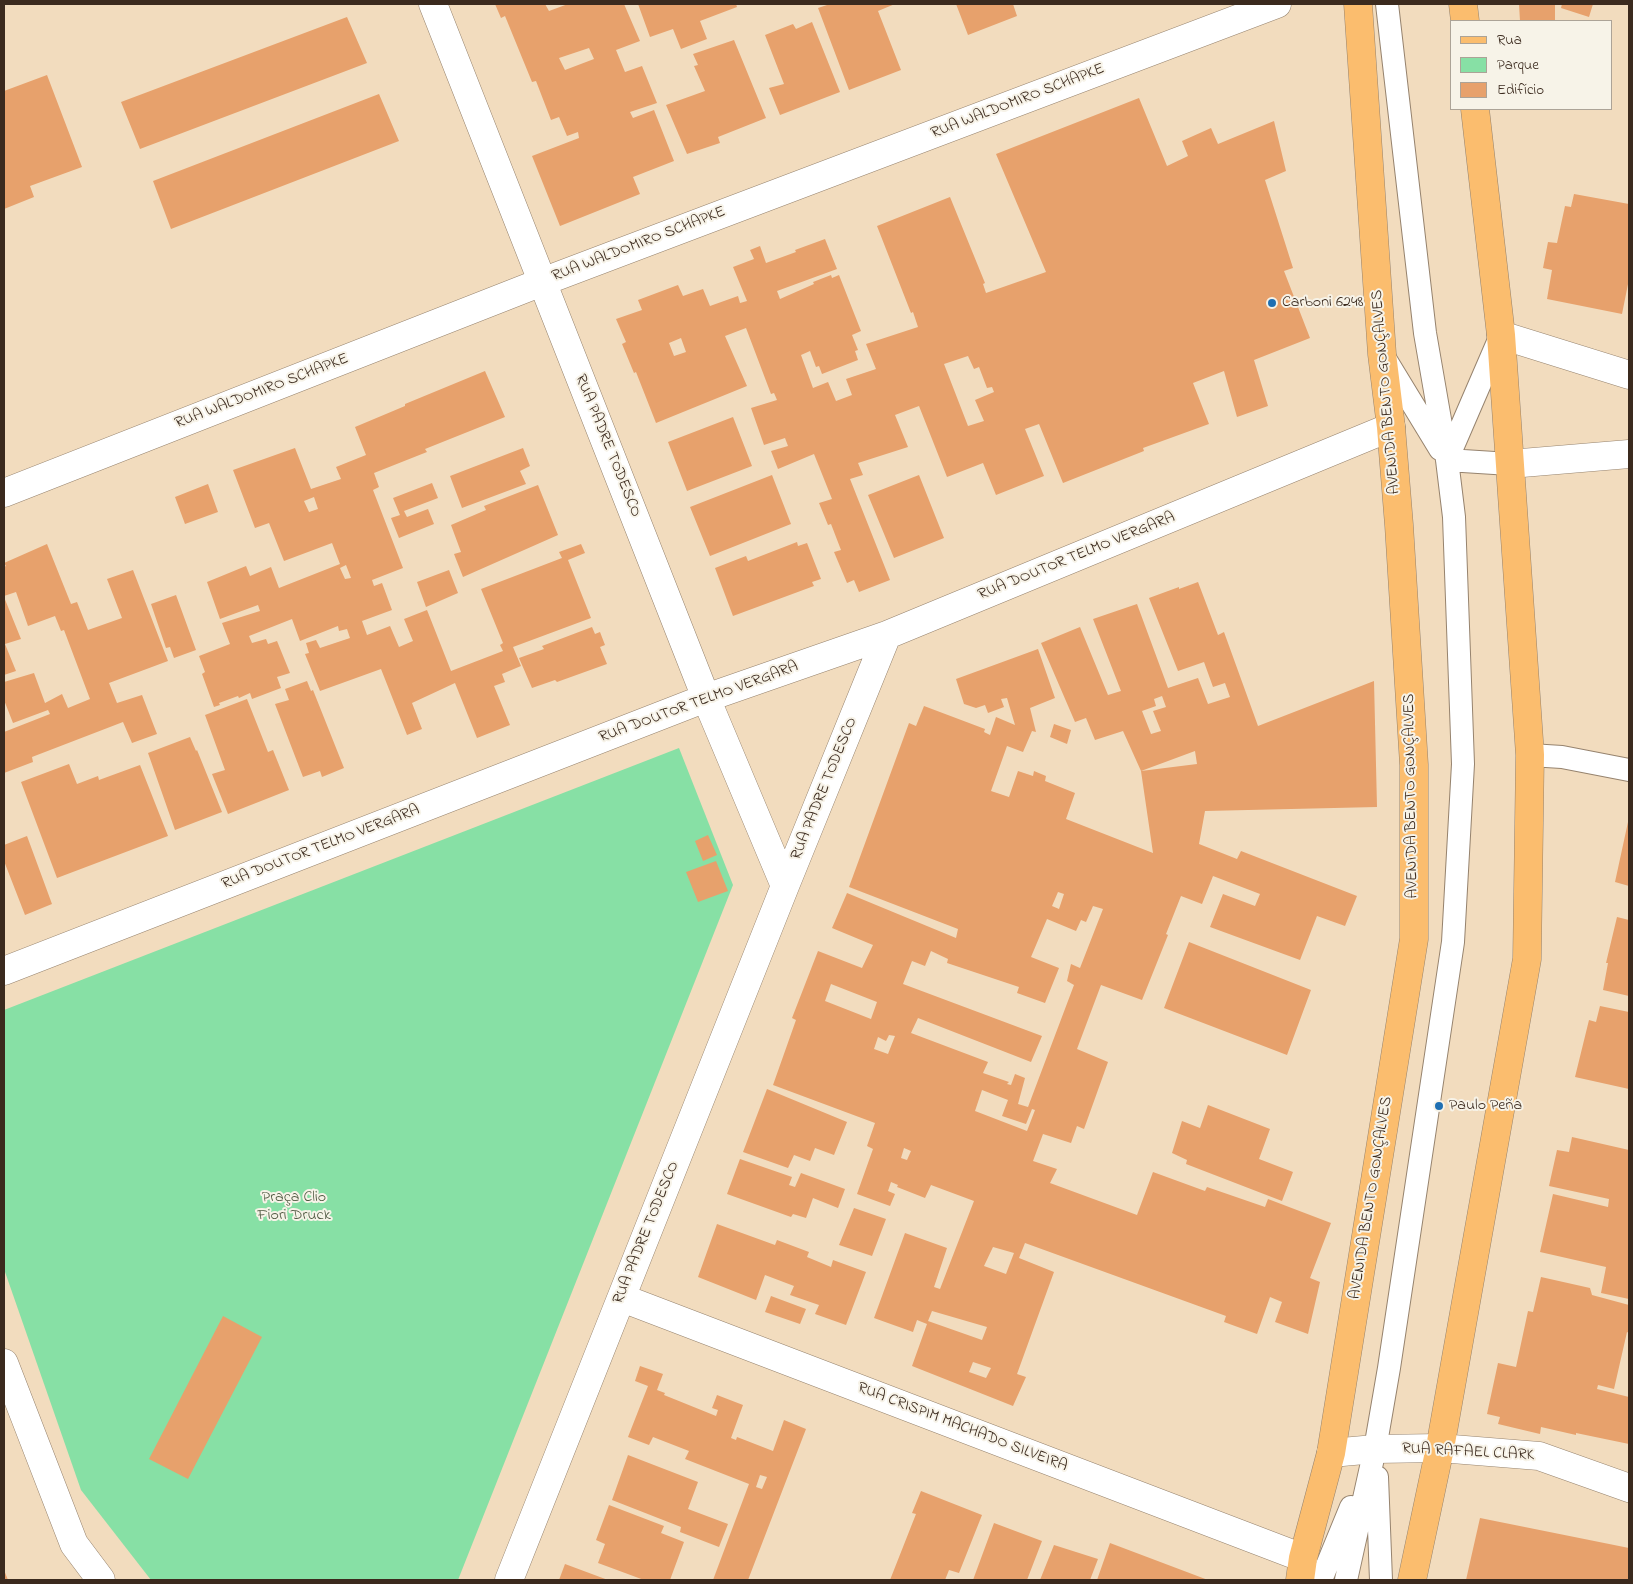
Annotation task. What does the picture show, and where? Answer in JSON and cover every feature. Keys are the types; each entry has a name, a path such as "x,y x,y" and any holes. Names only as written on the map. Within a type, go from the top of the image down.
{"main road":[{"name":"AVENIDA BENTO GONÇALVES","path":"1302,1569 1331,1453 1414,939 1414,765 1391,428 1382,354 1358,4"},
{"path":"1463,4 1465,20"},
{"path":"1412,1580 1440,1448 1527,959 1530,755 1501,335 1475,110"}],"street":[{"name":"RUA PADRE TODESCO","path":"433,4 706,698 785,886"},
{"name":"RUA WALDOMIRO SCHAPKE","path":"4,493 542,282 1277,4"},
{"path":"1501,335 1629,375"},
{"name":"RUA DOUTOR TELMO VERGARA","path":"4,971 706,698 887,636 1391,428"},
{"path":"1510,464 1629,454"},
{"name":"RUA PADRE TODESCO","path":"509,1580 785,886 887,636"},
{"name":"RUA CRISPIM MACHADO SILVEIRA","path":"622,1298 1302,1569"},
{"path":"4,1363 74,1544 101,1580"},
{"name":"RUA RAFAEL CLARK","path":"1331,1453 1375,1449 1440,1448 1539,1456 1629,1488"}],"lane":[{"path":"1346,1580 1375,1449 1391,1358 1453,942 1463,764 1454,517 1447,460 1425,333 1386,4"},
{"path":"1447,460 1501,335"},
{"path":"1382,354 1447,460"},
{"path":"1447,460 1510,464"},
{"path":"1530,755 1562,757 1629,770"},
{"path":"1321,1580 1375,1449"},
{"path":"1375,1449 1381,1580"}],"green space":[{"name":"Praça Clio Fiori Druck","path":"679,748 733,885 458,1580 151,1580 81,1490 4,1269 4,1010"}],"building":[{"path":"495,4 545,4 549,11 568,4 624,4 640,41 616,50 625,72 642,66 657,103 630,112 633,118 654,110 674,161 633,177 640,194 560,226 532,156 579,138 578,132 567,136 559,117 551,120 536,81 532,82 505,16 501,18","holes":["589,48 594,59 565,70 559,58"]},
{"path":"638,4 736,4 737,7 700,21 707,39 681,49 673,29 650,37"},
{"path":"830,4 895,4 878,11 901,70 849,90 818,8"},
{"path":"956,4 1013,4 1017,16 968,35"},
{"path":"1519,4 1555,4 1555,20 1520,20"},
{"path":"1562,4 1593,4 1589,17 1561,8"},
{"path":"347,17 367,63 140,149 121,102"},
{"path":"812,22 840,92 780,115 769,88 784,84 765,35 793,24 796,29"},
{"path":"734,40 766,118 718,137 720,143 687,154 666,105 705,91 694,66 698,65 693,54"},
{"path":"47,75 82,167 30,186 34,197 4,209 4,91"},
{"path":"379,94 399,141 171,229 153,181"},
{"path":"1139,98 1167,166 1188,156 1182,141 1211,128 1218,144 1274,121 1286,171 1265,180 1293,268 1284,271 1310,338 1254,360 1268,406 1237,417 1224,371 1193,383 1209,424 1143,448 1144,451 1063,483 1039,424 1025,429 1044,476 996,495 983,463 947,477 919,406 895,415 908,447 858,463 863,475 850,479 890,580 859,592 854,580 847,583 834,552 841,550 831,524 828,525 819,503 832,499 814,454 778,469 771,451 788,446 785,438 764,445 751,408 777,400 774,393 771,394 746,328 725,336 747,386 656,423 636,372 634,373 622,344 626,342 616,319 642,310 638,300 678,285 683,296 703,289 710,306 738,296 740,303 747,301 733,267 754,259 750,250 760,246 766,263 825,239 837,269 777,291 780,299 814,284 813,282 831,275 832,278 839,275 861,331 852,335 858,350 855,351 858,360 822,374 819,366 816,367 810,351 801,355 813,388 828,382 836,401 852,395 846,379 876,369 866,344 918,327 877,226 950,197 985,283 983,284 986,293 1046,272 996,154","holes":["681,338 686,352 674,356 669,343","968,356 974,369 979,367 987,388 992,387 994,392 975,400 984,421 968,426 944,364"]},
{"path":"1574,194 1629,204 1629,279 1622,314 1547,299 1552,270 1543,268 1548,242 1557,243 1565,206 1571,207"},
{"path":"485,371 505,417 425,449 427,452 374,473 379,487 373,490 403,568 372,580 374,586 382,583 392,610 362,621 367,635 390,626 399,647 413,641 404,619 427,610 451,671 503,651 500,645 503,643 481,589 562,558 559,552 581,544 585,553 568,560 591,618 513,647 521,666 502,674 505,682 494,686 510,725 477,738 455,683 412,703 422,729 407,735 381,669 320,691 305,654 309,653 306,643 316,640 320,648 350,638 347,629 339,631 338,626 300,641 292,619 249,636 252,643 266,639 268,644 277,641 290,673 277,677 281,688 252,699 250,693 239,698 238,696 219,703 220,705 214,707 202,674 205,672 199,656 230,644 222,623 260,611 258,605 220,619 207,582 246,566 250,576 271,567 279,588 340,564 332,543 284,561 269,523 255,528 233,470 295,448 311,489 341,479 336,467 366,455 355,427 405,406 405,404","holes":["314,497 318,509 309,512 304,501","346,565 351,578 345,579 340,568"]},
{"path":"733,417 752,466 687,491 668,442"},
{"path":"523,448 530,466 520,471 526,484 462,508 450,476"},
{"path":"772,475 791,524 710,556 690,507"},
{"path":"919,475 944,538 894,558 868,495"},
{"path":"432,483 438,498 404,511 407,517 428,509 434,524 399,538 391,518 400,515 393,498"},
{"path":"208,484 218,512 185,524 175,497"},
{"path":"538,485 558,535 463,577 454,554 461,552 451,525 486,510 484,506"},
{"path":"797,542 798,546 807,543 821,579 812,582 814,586 733,616 715,568 746,556 748,561"},
{"path":"47,544 71,604 77,602 88,630 122,618 107,579 133,570 168,661 109,683 117,703 142,695 157,734 132,743 123,722 32,757 33,762 4,773 4,732 50,714 48,710 13,723 4,700 4,682 34,673 45,703 62,694 68,708 90,699 64,630 61,631 55,616 28,626 16,592 4,596 4,567 6,566 4,563"},
{"path":"449,570 458,593 426,607 417,582"},
{"path":"1198,582 1218,635 1224,632 1258,726 1374,681 1377,807 1205,811 1199,844 1237,859 1241,851 1357,896 1345,926 1317,916 1300,960 1210,927 1223,894 1255,906 1260,894 1213,876 1202,904 1181,896 1166,934 1168,935 1142,1000 1101,985 1077,1049 1108,1062 1084,1129 1077,1126 1071,1143 1043,1134 1033,1161 1057,1169 1050,1183 1137,1215 1153,1172 1205,1191 1207,1187 1265,1207 1268,1199 1331,1223 1310,1278 1320,1282 1308,1334 1275,1322 1282,1302 1270,1297 1257,1334 1224,1322 1226,1316 1025,1243 1019,1258 1054,1272 1017,1374 1026,1377 1013,1406 912,1366 927,1324 917,1320 913,1332 874,1318 905,1233 947,1248 934,1287 940,1289 974,1201 931,1185 925,1198 897,1187 898,1185 891,1182 888,1191 895,1194 890,1206 857,1194 873,1149 867,1146 875,1123 773,1085 796,1020 792,1018 818,951 862,968 873,945 832,928 847,893 956,938 958,929 849,887 909,723 916,726 924,706 985,729 984,732 990,735 996,717 1015,725 1007,698 1001,699 1004,707 988,713 985,705 976,708 964,704 956,679 1038,649 1055,698 1030,708 1036,732 1032,731 1023,752 1007,746 991,791 1009,797 1018,771 1033,776 1034,771 1046,776 1045,781 1075,793 1066,819 1153,853 1141,771 1123,731 1095,740 1086,718 1075,722 1041,643 1080,627 1108,695 1121,691 1093,619 1137,604 1168,688 1198,678 1208,704 1230,697 1225,683 1213,687 1204,662 1178,671 1149,598","holes":["1162,696 1166,707 1153,711 1161,731 1151,734 1142,711 1156,706 1154,699","1195,751 1197,764 1141,771","1058,892 1064,894 1059,909 1052,906","1093,906 1103,909 1080,968 1071,964 1067,981 1074,985 1028,1107 1018,1104 1025,1078 1015,1074 1011,1085 1007,1084 1009,1082 983,1073 988,1062 911,1033 918,1018 1031,1062 1042,1036 903,984 912,961 925,966 931,951 948,959 947,963 1019,987 1017,993 1045,1003 1059,968 1031,957 1047,919 1076,931 1081,920 1086,922","831,984 877,1002 871,1019 825,1001","889,1035 895,1036 888,1054 874,1049 878,1037 886,1041","982,1090 1008,1100 1002,1116 1026,1124 1032,1109 1035,1110 1027,1131 975,1111","904,1148 911,1151 907,1160 901,1158","993,1247 1014,1253 1006,1274 984,1266","932,1311 987,1327 982,1340 928,1321","973,1362 991,1368 986,1378 969,1372"]},
{"path":"176,595 196,650 174,658 170,647 166,648 151,604"},
{"path":"4,597 21,639 5,644 16,671 4,675"},
{"path":"592,627 595,634 600,632 605,645 600,647 607,664 557,682 555,680 532,688 519,658 544,649 542,646"},
{"path":"307,681 311,691 313,690 344,768 322,777 320,771 303,777 275,704 289,700 285,689"},
{"path":"247,699 268,752 273,750 289,790 228,814 212,774 225,770 205,715"},
{"path":"1054,724 1071,730 1067,744 1050,737"},
{"path":"190,737 222,812 175,830 148,753"},
{"path":"69,764 77,784 98,776 99,780 140,765 168,836 57,878 21,782"},
{"path":"1629,822 1629,886 1615,882"},
{"path":"708,835 717,855 703,861 695,841"},
{"path":"27,836 52,904 25,915 4,861 4,845"},
{"path":"716,861 728,891 698,902 686,872"},
{"path":"1617,917 1629,920 1629,996 1603,990 1608,963 1606,963"},
{"path":"1189,942 1311,990 1287,1055 1164,1008"},
{"path":"1600,1006 1629,1012 1629,1089 1575,1077 1589,1020 1596,1022"},
{"path":"767,1089 847,1122 834,1155 815,1148 810,1161 794,1155 788,1168 743,1152"},
{"path":"1208,1105 1270,1129 1259,1159 1293,1172 1282,1201 1186,1164 1187,1160 1172,1153 1182,1121 1200,1128"},
{"path":"1572,1137 1629,1150 1629,1299 1601,1293 1606,1267 1540,1252 1553,1194 1608,1207 1609,1199 1549,1186 1557,1150 1569,1152"},
{"path":"740,1159 792,1177 789,1185 795,1187 801,1173 845,1189 838,1208 813,1198 806,1218 793,1214 791,1217 727,1194"},
{"path":"854,1208 886,1219 872,1256 839,1245"},
{"path":"717,1224 775,1245 777,1240 809,1252 807,1257 831,1267 833,1260 866,1272 846,1325 815,1314 819,1305 790,1295 794,1286 765,1275 756,1300 698,1277"},
{"path":"1541,1277 1590,1288 1592,1295 1629,1305 1629,1333 1627,1332 1614,1389 1598,1385 1597,1389 1629,1397 1629,1444 1541,1427 1540,1434 1498,1424 1500,1417 1487,1414 1498,1363 1516,1367 1528,1311 1533,1312"},
{"path":"771,1296 806,1309 800,1324 765,1312"},
{"path":"223,1316 262,1337 188,1479 149,1459"},
{"path":"640,1366 663,1374 657,1390 665,1393 664,1395 716,1416 718,1410 712,1408 717,1395 743,1405 731,1438 736,1440 737,1437 773,1451 784,1420 806,1429 748,1580 713,1580 749,1484 685,1459 689,1451 653,1437 649,1445 628,1437 648,1386 635,1381","holes":["760,1475 767,1477 762,1489 756,1487"]},
{"path":"628,1455 698,1482 688,1509 728,1524 719,1547 680,1532 681,1527 612,1500"},
{"path":"921,1491 982,1515 959,1573 949,1570 945,1580 890,1580 916,1514 912,1513"},
{"path":"609,1505 664,1526 661,1533 684,1542 670,1580 644,1580 598,1563 605,1544 596,1540"},
{"path":"1480,1518 1629,1548 1629,1580 1466,1580"},
{"path":"994,1523 1042,1541 1027,1580 973,1580"},
{"path":"1110,1543 1208,1580 1097,1580"},
{"path":"1054,1545 1098,1559 1090,1580 1040,1580"},
{"path":"565,1564 608,1580 559,1580"},
{"path":"4,1570 8,1580 4,1580"}],"place":[{"name":"Carboni 6248","path":"1272,303"},
{"name":"Paulo Peña","path":"1439,1106"}]}
